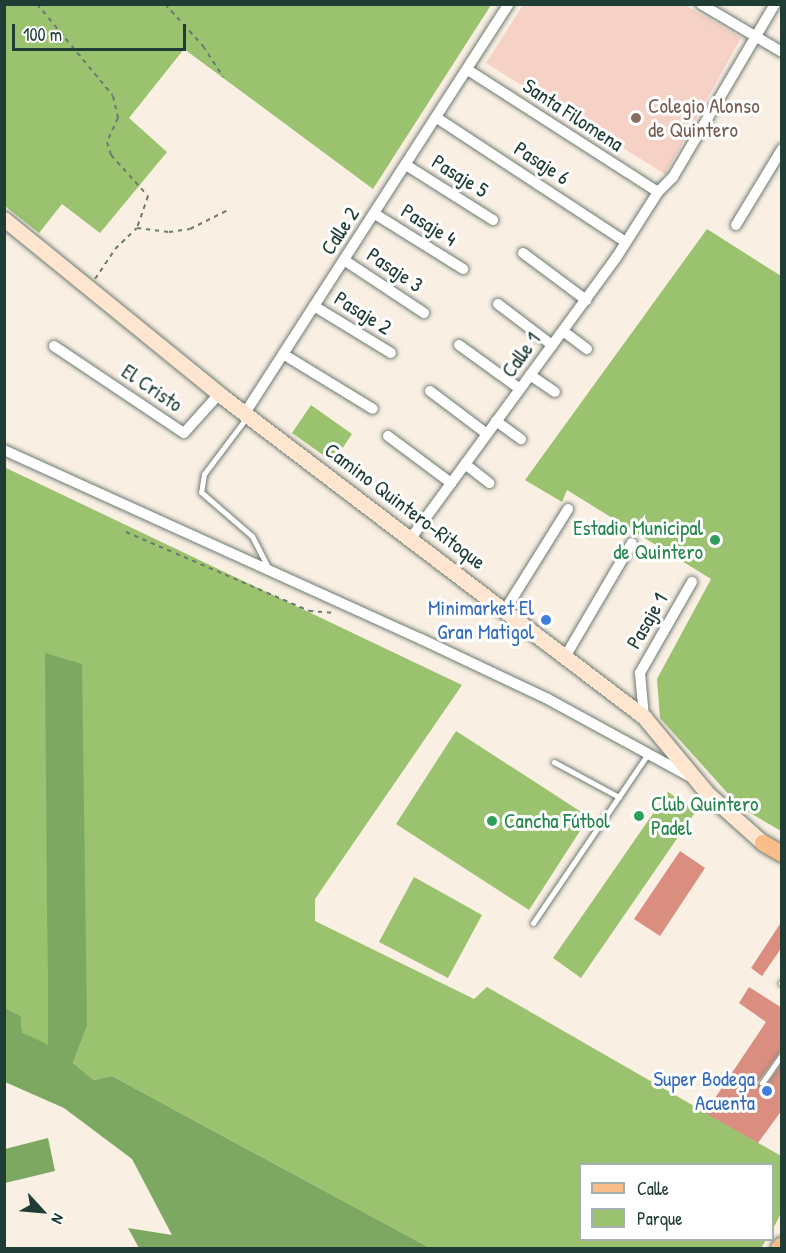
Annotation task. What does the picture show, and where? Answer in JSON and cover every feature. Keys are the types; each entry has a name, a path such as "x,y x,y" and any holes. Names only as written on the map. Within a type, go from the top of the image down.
{"main road":[{"name":"Camino Quintero-Ritoque","path":"4,219 219,394 644,717 694,779 727,814 763,843 782,852"}],"street":[{"name":"Calle 2","path":"246,414 509,4"},
{"name":"Calle 1","path":"411,538 586,300 658,192 673,177 754,36 775,4"},
{"path":"704,5 782,52"},
{"name":"Santa Filomena","path":"468,70 658,192"},
{"name":"Pasaje 6","path":"437,118 626,242"},
{"path":"736,225 782,149"},
{"name":"Pasaje 5","path":"406,165 493,220"},
{"name":"Pasaje 4","path":"375,214 463,269"},
{"path":"523,253 586,300"},
{"name":"Pasaje 3","path":"344,260 424,313"},
{"path":"498,304 552,345"},
{"name":"Pasaje 2","path":"315,306 391,353"},
{"path":"563,331 587,349"},
{"path":"459,345 520,389"},
{"name":"El Cristo","path":"54,346 184,433 219,394"},
{"path":"283,354 373,409"},
{"path":"530,375 555,392"},
{"path":"430,391 487,434"},
{"path":"496,421 521,439"},
{"path":"388,436 451,483"},
{"path":"4,450 268,567 546,698 694,779"},
{"path":"465,464 489,483"},
{"path":"505,610 568,509"},
{"path":"565,657 632,543"},
{"name":"Pasaje 1","path":"644,717 640,673 692,582"}],"lane":[{"path":"246,414 204,474 201,492 252,536 268,567"},
{"path":"533,923 648,754"},
{"path":"554,762 619,797"},
{"path":"762,1083 782,1053"}],"path":[{"path":"42,4 37,5 114,96 118,118 107,142 111,156 148,196 137,228 115,249 89,288"},
{"path":"165,4 203,46 223,77"},
{"path":"137,228 169,232 190,229 230,209"},
{"path":"126,532 309,611 338,614"}],"shaded area":[{"name":"Colegio Alonso de Quintero","path":"523,5 685,5 741,38 665,174 486,63"}],"green space":[{"path":"4,5 491,5 373,189 184,49 129,118 167,152 100,233 62,204 39,233 5,206"},
{"name":"Estadio Municipal de Quintero","path":"707,229 781,276 781,831 740,807 660,718 657,679 711,579 567,490 562,502 525,480"},
{"path":"311,405 352,434 333,462 292,433"},
{"path":"4,467 462,685 315,899 315,921 474,999 487,987 781,1156 781,1213 774,1227 774,1163 579,1163 579,1241 765,1241 761,1248 430,1248 112,1076 94,1080 73,1063 87,1026 46,654 48,1046 22,1032 21,1016 4,1008"},
{"path":"45,653 82,664 87,1026 73,1063 94,1080 112,1076 430,1248 139,1248 128,1228 172,1235 132,1159 64,1108 5,1082 5,1008 21,1016 22,1032 48,1045"},
{"name":"Cancha Fútbol","path":"456,731 589,817 529,910 396,824"},
{"path":"668,792 696,811 581,978 553,958"},
{"path":"414,877 482,915 448,978 379,942"},
{"path":"48,1138 55,1171 5,1183 5,1149"}],"building":[{"path":"680,851 705,868 660,936 634,919"},
{"path":"782,921 782,947 762,976 751,968"},
{"path":"749,987 782,1008 782,1049 757,1083 765,1087 782,1063 782,1110 758,1143 705,1113 766,1022 739,1003"}],"place":[{"name":"Colegio Alonso de Quintero","path":"636,118"},
{"name":"Estadio Municipal de Quintero","path":"715,540"},
{"name":"Minimarket El Gran Matigol","path":"546,620"},
{"name":"Club Quintero Padel","path":"639,816"},
{"name":"Cancha Fútbol","path":"492,821"},
{"name":"Super Bodega Acuenta","path":"767,1091"}]}
